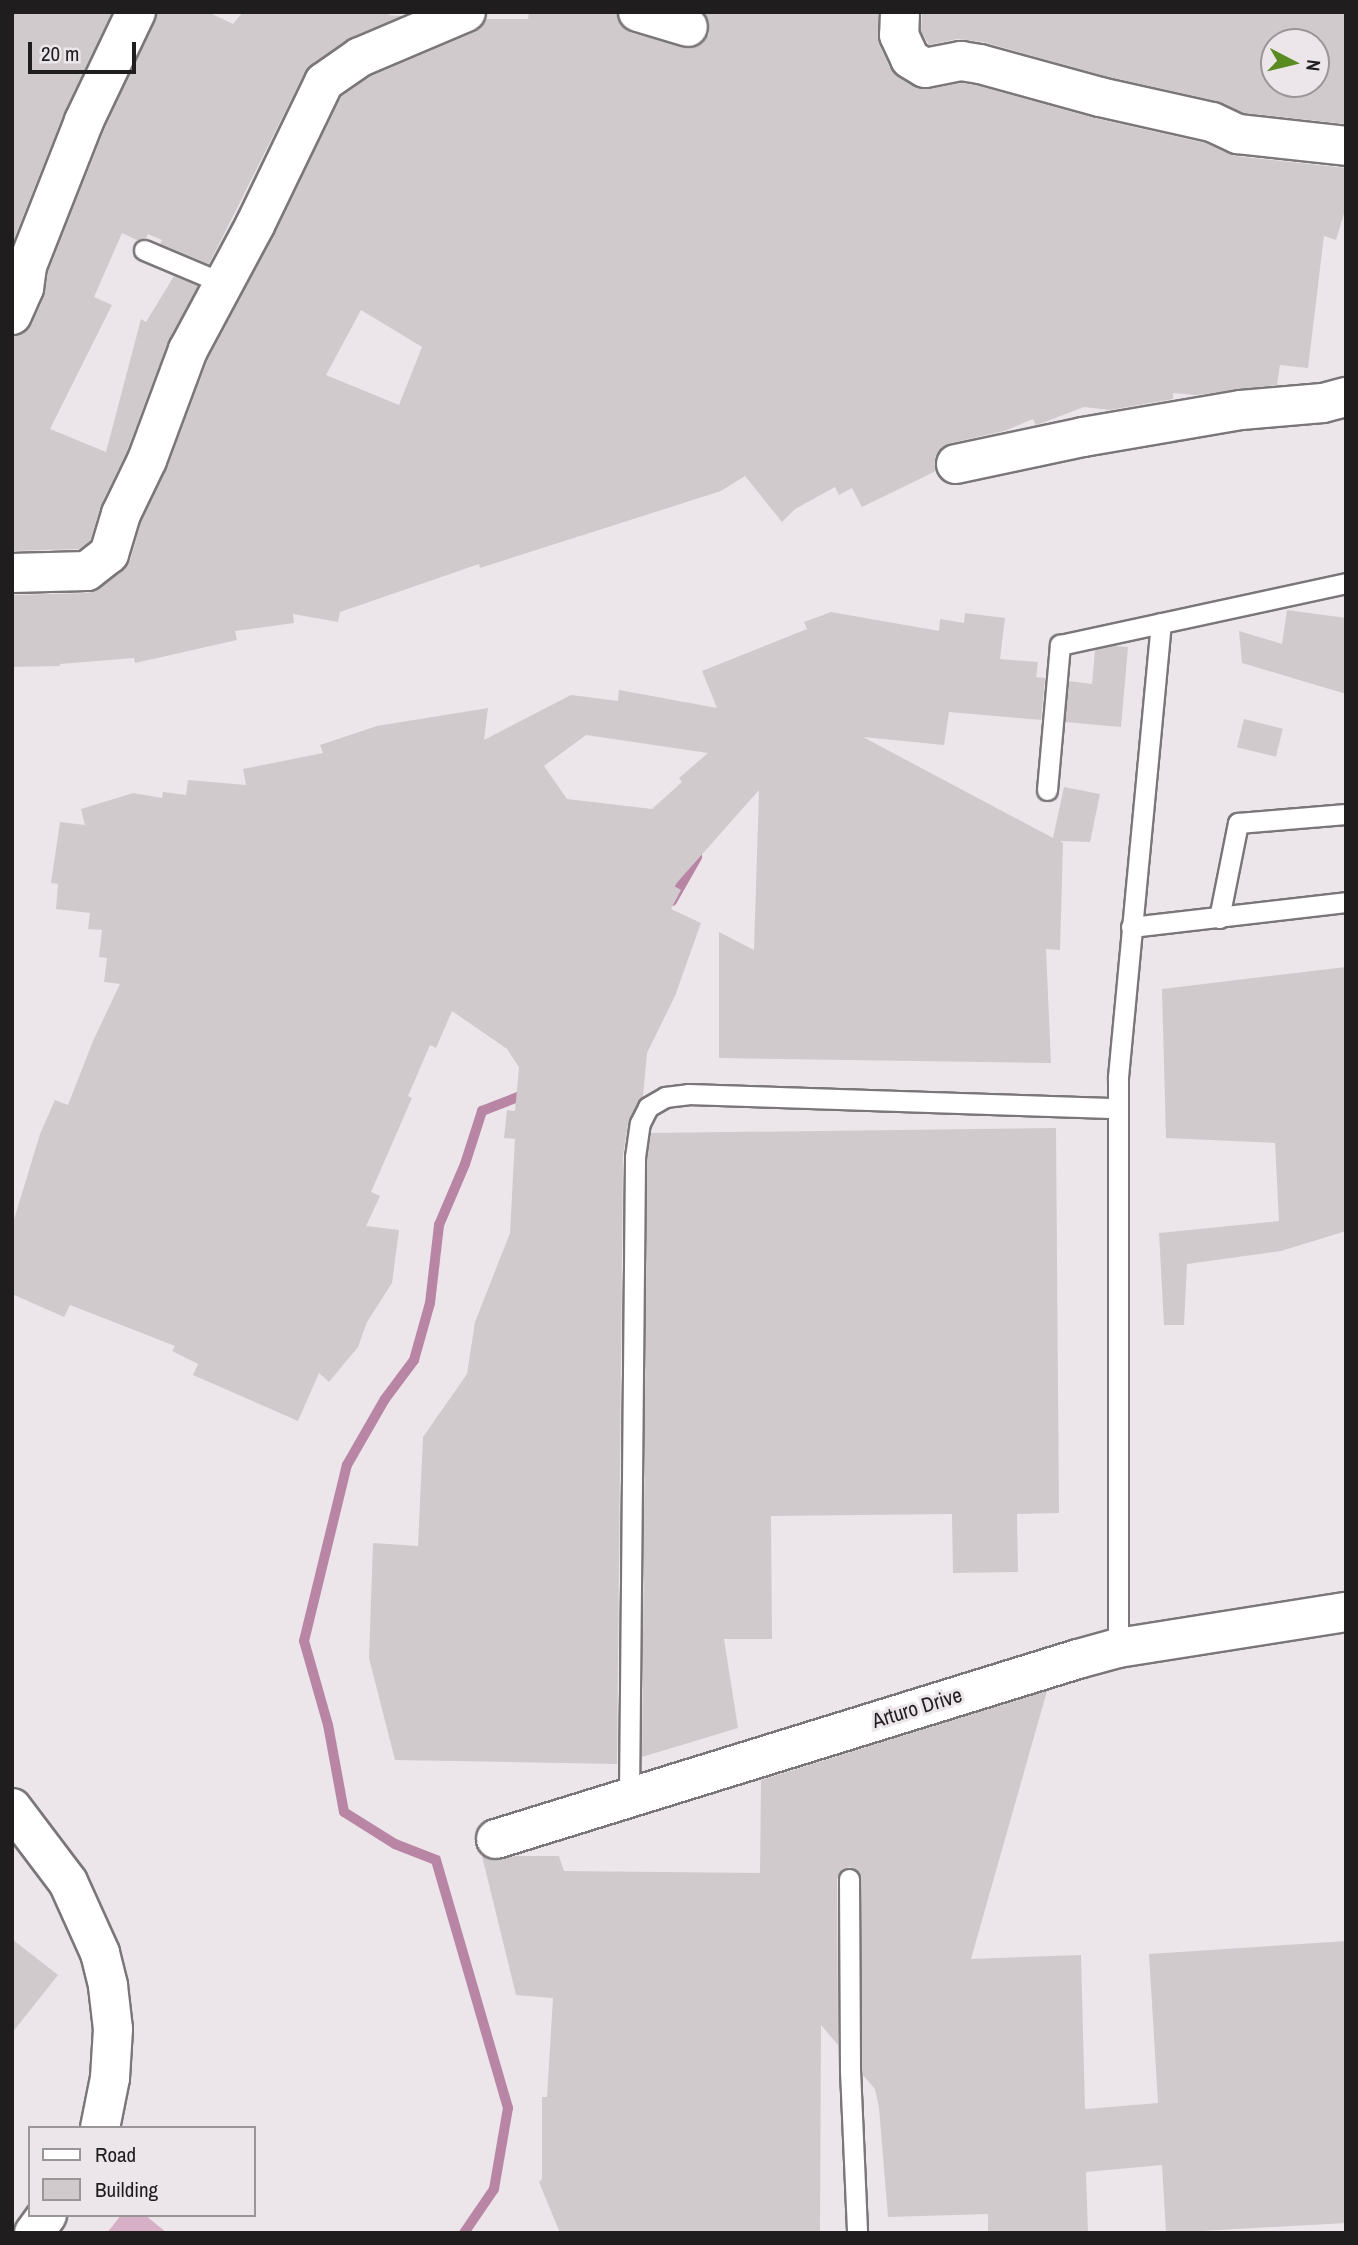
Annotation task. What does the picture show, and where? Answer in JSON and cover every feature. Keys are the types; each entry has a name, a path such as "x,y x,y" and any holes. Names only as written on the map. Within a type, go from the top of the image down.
{"street":[{"path":"12,315 23,288 27,266 84,121 136,12"},
{"path":"12,573 87,571 108,554 121,514 147,460 188,350 225,284 324,82 360,57 466,12"},
{"path":"638,12 688,27"},
{"path":"900,12 899,35 910,59 925,68 961,61 980,64 1100,97 1212,122 1238,134 1346,146"},
{"path":"956,464 1083,437 1241,410 1324,403 1346,397"},
{"name":"Arturo Drive","path":"496,1839 1118,1648 1346,1612"},
{"path":"12,1808 68,1882 100,1953 108,1986 113,2029 110,2078 100,2126"},
{"path":"34,2233 46,2217"}],"lane":[{"path":"144,250 225,284"},
{"path":"1047,790 1060,645 1346,583"},
{"path":"1118,1648 1118,1077 1161,623"},
{"path":"1219,918 1238,823 1345,810"},
{"path":"1131,927 1346,902"},
{"path":"629,1797 635,1157 640,1123 648,1107 665,1097 688,1094 1118,1108"},
{"path":"849,1879 850,2070 857,2233"}],"shaded area":[{"path":"119,2217 147,2217 167,2233 107,2233"}],"building":[{"path":"12,12 112,12 64,113 12,244"},
{"path":"158,12 208,12 233,24 243,12 392,12 388,15 402,16 348,39 305,72 209,264 160,244 162,240 148,234 146,238 137,240 122,233 94,297 112,305 50,429 106,452 141,319 146,322 174,276 198,286 168,342 127,451 101,505 90,541 79,549 12,551 12,337 24,333 32,324 44,297 48,272 104,130"},
{"path":"529,12 617,12 622,26 631,33 692,48 702,43 709,34 709,23 704,12 878,12 879,44 890,68 915,87 929,89 961,83 975,85 1094,118 1205,143 1235,156 1346,168 1346,207 1336,240 1324,236 1308,368 1280,365 1277,385 1196,395 1173,393 1173,399 1110,410 1084,407 1036,425 1033,419 1004,431 951,443 942,447 935,457 936,471 862,507 852,488 839,495 835,487 795,509 782,522 745,476 721,491 480,568 479,564 340,612 338,622 293,614 294,623 235,631 237,640 135,663 134,658 60,666 12,667 12,595 88,593 100,588 130,561 141,522 167,468 208,359 274,235 341,97 371,76 475,32 486,19 528,19","holes":["361,310 422,347 399,405 326,375"]},
{"path":"922,12 1346,12 1346,124 1244,113 1217,101 1105,76 983,42 957,39 929,45 921,31"},
{"path":"1287,610 1346,618 1346,694 1242,663 1239,631 1282,644"},
{"path":"831,612 939,631 940,619 964,623 965,613 1005,618 1000,659 1038,662 1036,677 1045,678 1041,720 949,712 944,745 863,737 1053,838 1064,787 1100,794 1090,842 1060,841 1063,843 1060,950 1046,949 1051,1063 719,1058 719,932 754,950 759,790 674,886 681,890 671,909 701,923 675,996 647,1053 643,1096 629,1118 623,1155 617,1764 395,1760 369,1658 373,1543 418,1546 423,1437 467,1374 475,1322 510,1233 515,1139 504,1138 507,1110 515,1111 519,1067 507,1049 452,1011 436,1048 430,1045 408,1096 412,1098 371,1192 380,1196 366,1226 399,1230 392,1283 367,1322 358,1347 329,1382 319,1373 298,1421 193,1375 198,1364 172,1351 175,1346 70,1305 64,1317 12,1294 12,1226 40,1134 55,1100 68,1105 93,1041 120,984 104,982 107,958 99,957 102,930 88,929 90,913 56,909 58,884 51,883 60,822 85,825 81,809 133,793 162,798 163,792 186,795 188,780 246,785 243,769 323,753 320,745 377,726 488,708 484,740 571,695 618,701 619,690 717,708 702,671 807,629 804,622","holes":["586,735 708,753 679,778 682,782 652,809 567,799 544,766"]},
{"path":"1114,646 1128,647 1121,727 1065,722 1069,681 1092,684 1095,650"},
{"path":"1244,719 1283,729 1276,757 1237,747"},
{"path":"1346,967 1346,1231 1281,1251 1187,1264 1184,1325 1164,1325 1159,1233 1279,1221 1275,1143 1166,1138 1162,989"},
{"path":"1056,1128 1059,1513 1017,1514 1018,1572 953,1573 952,1514 771,1516 772,1639 724,1639 738,1728 642,1757 647,1158 651,1133"},
{"path":"1047,1691 971,1959 1081,1955 1085,2109 1158,2103 1149,1954 1346,1941 1346,2223 1166,2233 1162,2165 1086,2172 1088,2233 988,2233 988,2214 888,2217 879,2108 875,2089 862,2074 861,1879 859,1872 850,1867 842,1869 837,1879 838,2045 821,2025 820,2233 560,2233 539,2182 542,2179 542,2097 547,2097 553,1998 516,1995 482,1856 492,1860 516,1856 559,1856 564,1871 760,1873 761,1780"},
{"path":"12,1939 58,1975 12,2033"}],"waterway":[{"path":"672,901 697,857"},
{"path":"464,2233 494,2189 508,2108 436,1860 395,1844 344,1812 328,1725 304,1641 347,1465 385,1399 414,1360 430,1303 439,1225 465,1164 482,1111 528,1093"}]}
